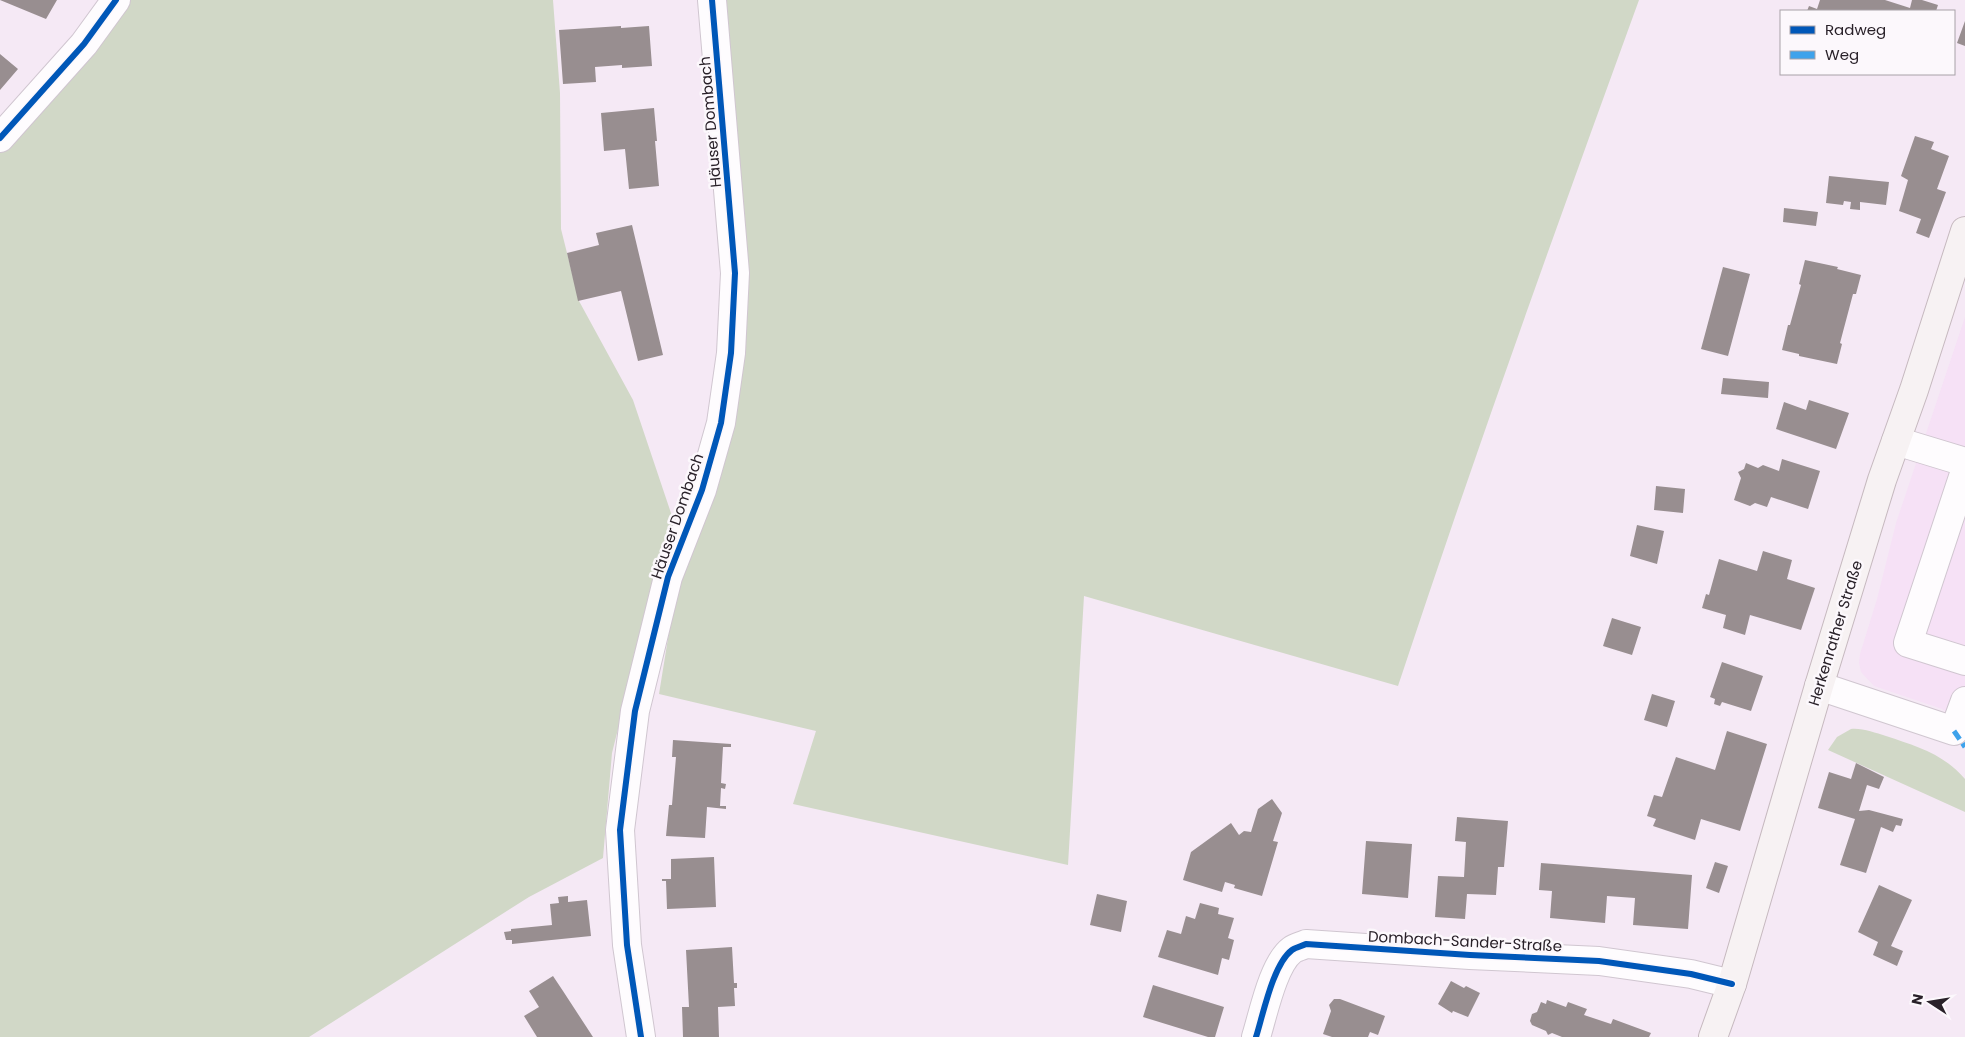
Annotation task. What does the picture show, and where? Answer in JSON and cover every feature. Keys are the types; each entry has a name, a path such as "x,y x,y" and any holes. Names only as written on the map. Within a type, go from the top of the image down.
{"main road":[{"name":"Herkenrather Straße","path":"1713,1037 1732,984 1879,489 1965,231"}],"street":[{"path":"0,138 84,44 116,0"},
{"name":"Häuser Dombach","path":"641,1037 627,945 620,830 635,711 668,577 702,490 721,423 731,353 735,273 712,0"},
{"path":"1896,441 1965,462"},
{"path":"1965,471 1908,643 1965,662"},
{"path":"1819,686 1954,731 1965,701"},
{"name":"Dombach-Sander-Straße","path":"1256,1037 1273,980 1285,957 1293,949 1306,944 1599,961 1691,974 1732,984"}],"shaded area":[{"path":"1965,317 1965,723 1942,709 1874,686 1861,672 1859,663 1896,523"}],"green space":[{"path":"128,0 553,0 560,93 561,229 579,301 633,400 676,528 657,573 612,753 603,858 529,897 309,1037 0,1037 0,151"},
{"path":"725,0 1639,0 1516,342 1398,686 1084,596 1068,865 793,804 816,731 659,694 675,595 728,420"},
{"path":"1851,729 1869,731 1908,743 1948,763 1965,779 1965,812 1828,750 1837,737"}],"building":[{"path":"0,0 57,0 46,19"},
{"path":"1820,0 1885,0 1910,8 1912,0 1922,0 1938,5 1936,10 1807,10 1809,6 1817,9"},
{"path":"1965,21 1965,46 1957,43"},
{"path":"621,26 621,28 649,26 652,66 622,68 622,65 595,67 596,82 563,84 559,30"},
{"path":"0,54 18,69 0,90"},
{"path":"654,108 659,186 629,189 625,149 604,151 601,113"},
{"path":"1915,136 1934,142 1931,149 1949,156 1937,189 1946,192 1929,238 1916,233 1921,219 1899,211 1908,180 1901,176"},
{"path":"1829,176 1889,182 1886,205 1860,202 1860,210 1850,209 1851,202 1844,201 1843,205 1826,203"},
{"path":"1784,208 1818,212 1816,226 1783,222"},
{"path":"632,225 663,355 638,361 621,291 578,301 567,253 599,245 596,233"},
{"path":"1805,260 1838,267 1837,269 1861,275 1856,294 1853,294 1840,343 1842,344 1837,364 1799,356 1799,354 1782,350 1801,285 1799,284"},
{"path":"1723,267 1750,274 1728,356 1701,349"},
{"path":"1723,378 1769,382 1768,398 1721,394"},
{"path":"1809,400 1849,413 1836,449 1776,429 1784,402 1806,410"},
{"path":"1782,459 1820,471 1808,509 1771,497 1767,507 1755,503 1750,506 1734,500 1741,478 1738,472 1744,469 1746,463 1758,468 1763,465 1779,471"},
{"path":"1656,486 1685,489 1683,513 1654,510"},
{"path":"1637,525 1664,531 1657,564 1630,556"},
{"path":"1763,551 1792,560 1787,579 1815,588 1801,630 1750,615 1745,635 1723,628 1726,615 1702,608 1706,594 1709,595 1719,559 1757,571"},
{"path":"1612,618 1641,627 1632,655 1603,646"},
{"path":"1722,662 1763,676 1751,711 1722,702 1720,706 1714,704 1715,699 1710,697"},
{"path":"1652,694 1675,701 1667,727 1644,720"},
{"path":"1727,731 1767,744 1740,831 1701,819 1695,840 1653,826 1656,819 1647,816 1654,795 1662,797 1676,757 1715,770"},
{"path":"673,740 731,744 731,747 723,747 721,783 726,784 725,789 721,788 720,806 726,806 726,809 707,807 705,838 666,836 669,805 672,805 676,757 672,757"},
{"path":"1856,763 1884,777 1879,789 1867,785 1859,811 1869,810 1903,819 1901,826 1896,825 1893,832 1881,827 1866,873 1840,865 1855,819 1818,808 1829,772 1851,779"},
{"path":"1272,799 1282,813 1273,841 1278,842 1262,896 1234,888 1235,885 1225,882 1222,892 1183,880 1191,852 1231,823 1239,835 1244,831 1251,832 1258,809"},
{"path":"1457,817 1508,821 1504,867 1498,867 1496,895 1467,894 1465,919 1435,917 1438,876 1464,877 1466,842 1455,841"},
{"path":"1366,841 1412,844 1408,898 1362,894"},
{"path":"714,857 716,907 667,909 666,881 662,881 662,879 671,879 671,859"},
{"path":"1715,862 1728,866 1719,893 1706,888"},
{"path":"1541,863 1692,875 1688,929 1633,925 1635,898 1607,896 1605,923 1550,918 1552,891 1539,890"},
{"path":"1879,885 1912,900 1891,946 1903,951 1897,966 1873,955 1878,942 1858,932"},
{"path":"1097,894 1127,901 1121,932 1090,925"},
{"path":"568,896 568,902 587,900 591,936 512,944 512,940 506,940 504,932 511,931 511,929 552,925 550,904 559,903 558,897"},
{"path":"1200,903 1219,908 1218,914 1234,918 1228,938 1234,940 1229,960 1222,958 1218,975 1158,957 1167,930 1181,934 1186,916 1195,919"},
{"path":"732,947 734,983 737,983 737,988 734,988 735,1006 718,1007 719,1037 683,1037 682,1007 689,1007 686,950"},
{"path":"553,976 593,1037 537,1037 524,1016 539,1007 529,991"},
{"path":"1451,981 1480,993 1468,1017 1453,1011 1452,1013 1438,1004"},
{"path":"1153,985 1224,1007 1215,1037 1208,1037 1143,1017"},
{"path":"1334,999 1340,999 1385,1016 1378,1035 1370,1032 1368,1037 1332,1037 1323,1034 1331,1011 1329,1005"},
{"path":"1547,1000 1566,1007 1568,1002 1587,1009 1584,1015 1611,1024 1613,1019 1651,1033 1649,1037 1562,1037 1552,1033 1548,1035 1546,1031 1532,1025 1530,1021 1532,1014 1537,1012 1541,1002 1546,1004"}],"marked path":[{"path":"1954,731 1965,747"}],"cycle path":[{"path":"0,138 84,44 116,0"},
{"path":"641,1037 627,945 620,830 635,711 668,577 702,490 721,423 731,353 735,273 712,0"},
{"path":"1256,1037 1279,966 1292,950 1306,944 1599,961 1691,974 1732,984"}]}
